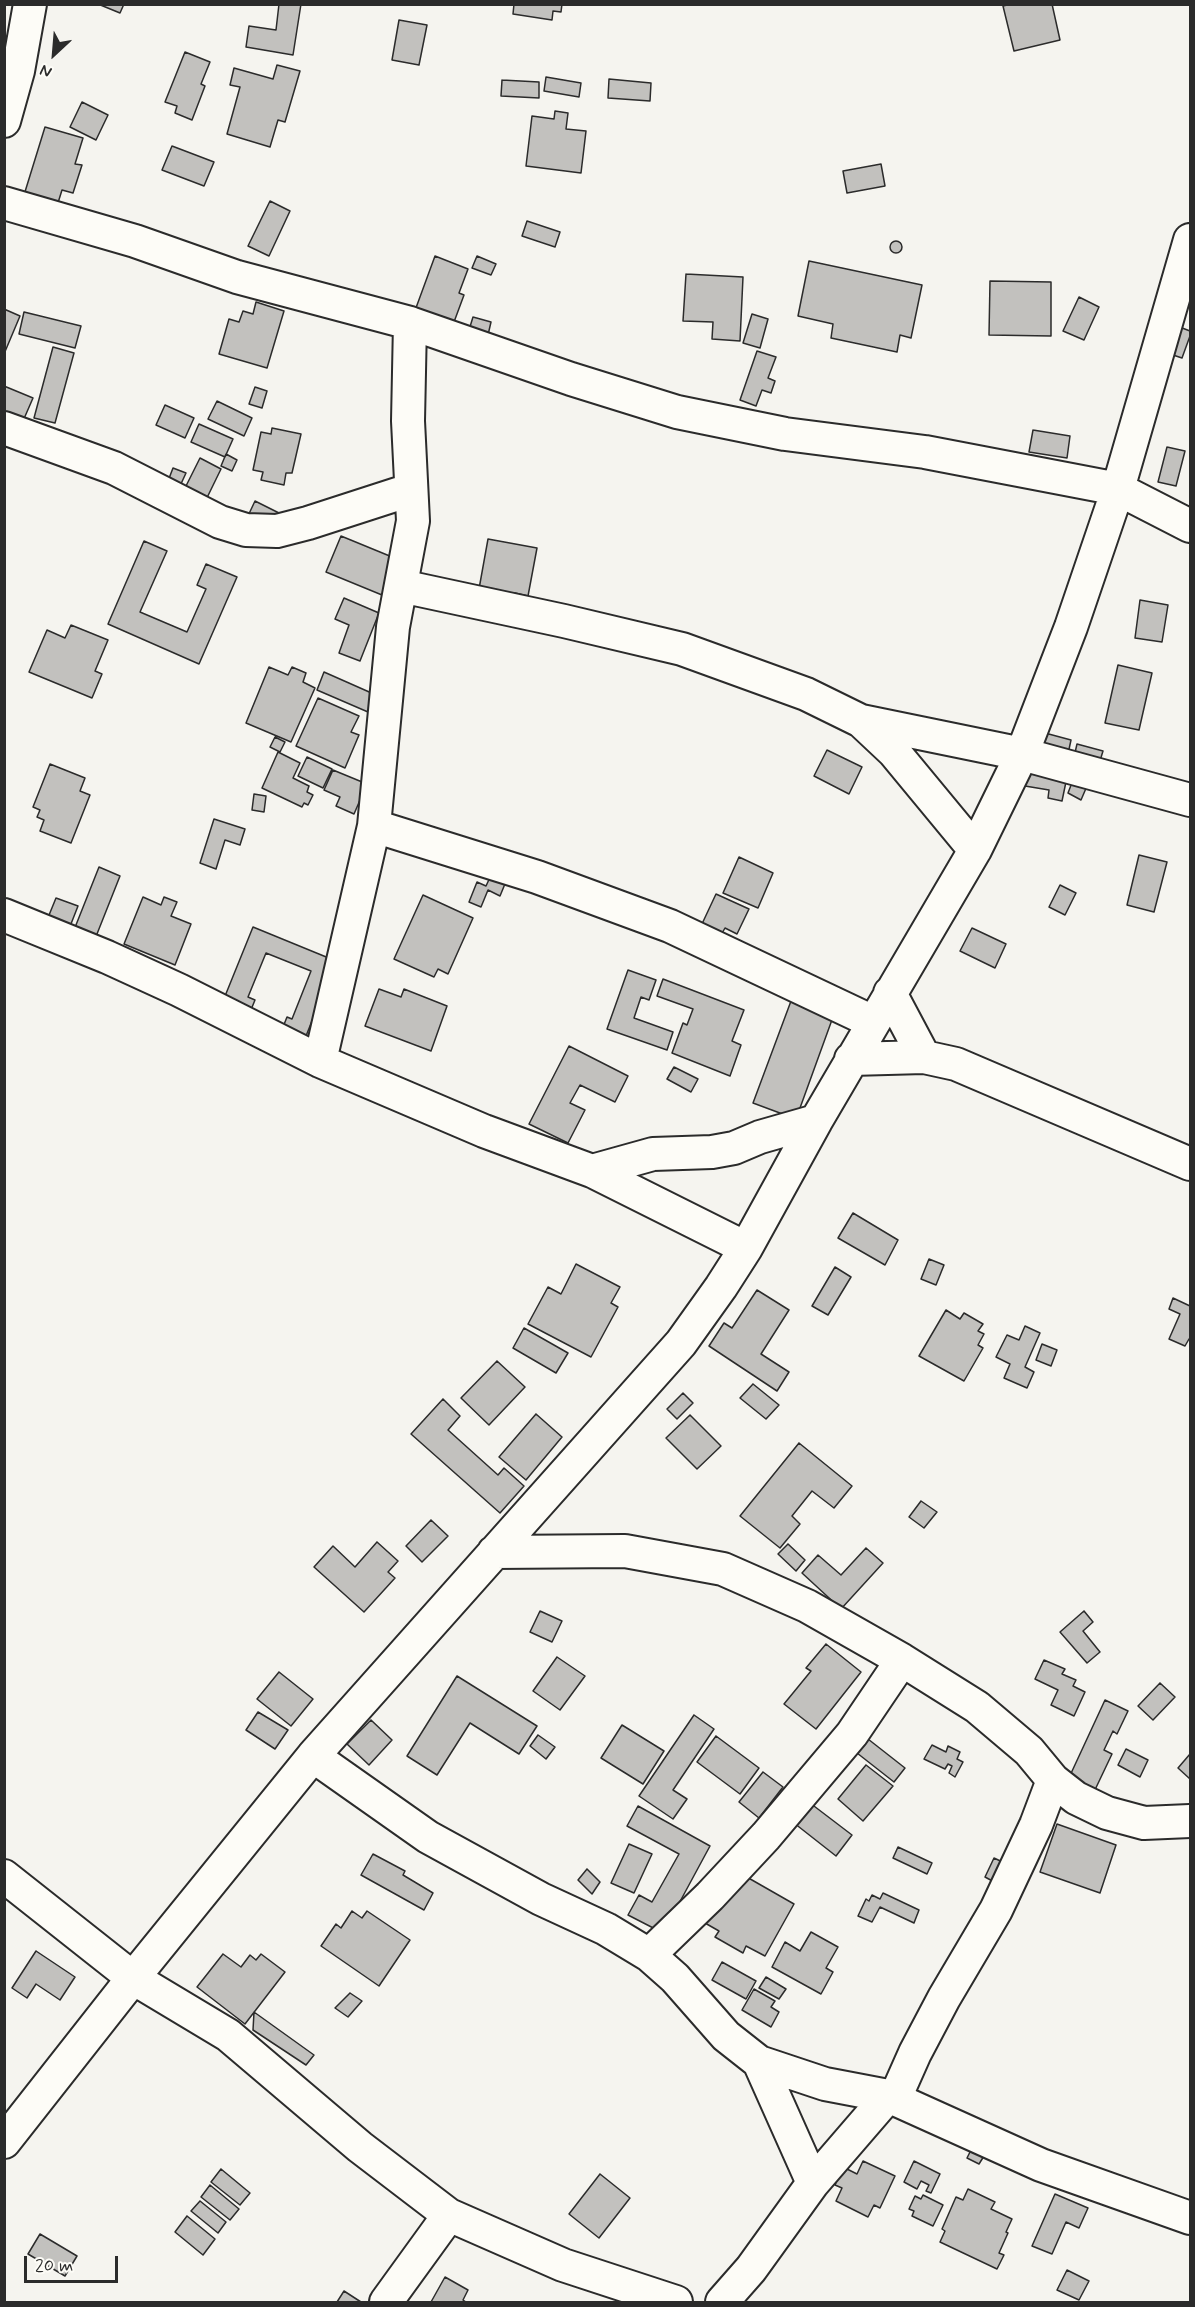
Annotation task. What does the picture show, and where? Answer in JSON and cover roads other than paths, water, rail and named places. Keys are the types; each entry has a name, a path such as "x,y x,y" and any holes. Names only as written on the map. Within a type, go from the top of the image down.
{"street":[{"path":"4,121 18,71 30,4"},
{"path":"4,203 135,241 237,277 410,323 571,379 677,412 785,434 925,452 1118,489 1191,526"},
{"path":"4,2142 313,1756 681,1343 722,1287 851,1059 975,850 1022,754 1071,627 1118,489 1191,240"},
{"path":"320,1061 374,826 393,627 412,521 408,421 410,323"},
{"path":"4,428 114,468 220,522 246,530 277,531 410,490"},
{"path":"401,586 682,649 806,694 861,721 1022,754 1191,800"},
{"path":"861,721 894,752 975,850"},
{"path":"374,826 537,877 670,926 873,1022"},
{"path":"4,915 107,957 179,990 320,1061 484,1131 592,1172 746,1248"},
{"path":"890,993 924,1057"},
{"path":"851,1059 924,1057 956,1064 1191,1164"},
{"path":"592,1172 653,1154 712,1152 734,1148 760,1137 816,1121"},
{"path":"494,1552 625,1551 723,1569 807,1606 902,1660 977,1707 1029,1751 1053,1780 1076,1798 1107,1813 1144,1823 1191,1821"},
{"path":"649,1955 710,1896 766,1836 852,1734 902,1660"},
{"path":"313,1756 428,1838 541,1899 606,1929 649,1955 675,1978 726,2036 759,2062 825,2084 891,2097 1041,2165 1191,2218"},
{"path":"722,2302 757,2260 813,2183 891,2097 944,1998 996,1910 1036,1825 1053,1780"},
{"path":"4,1876 133,1978 228,2035 360,2147 449,2215 563,2265 676,2302"},
{"path":"759,2062 813,2183"},
{"path":"386,2302 449,2215"}]}
